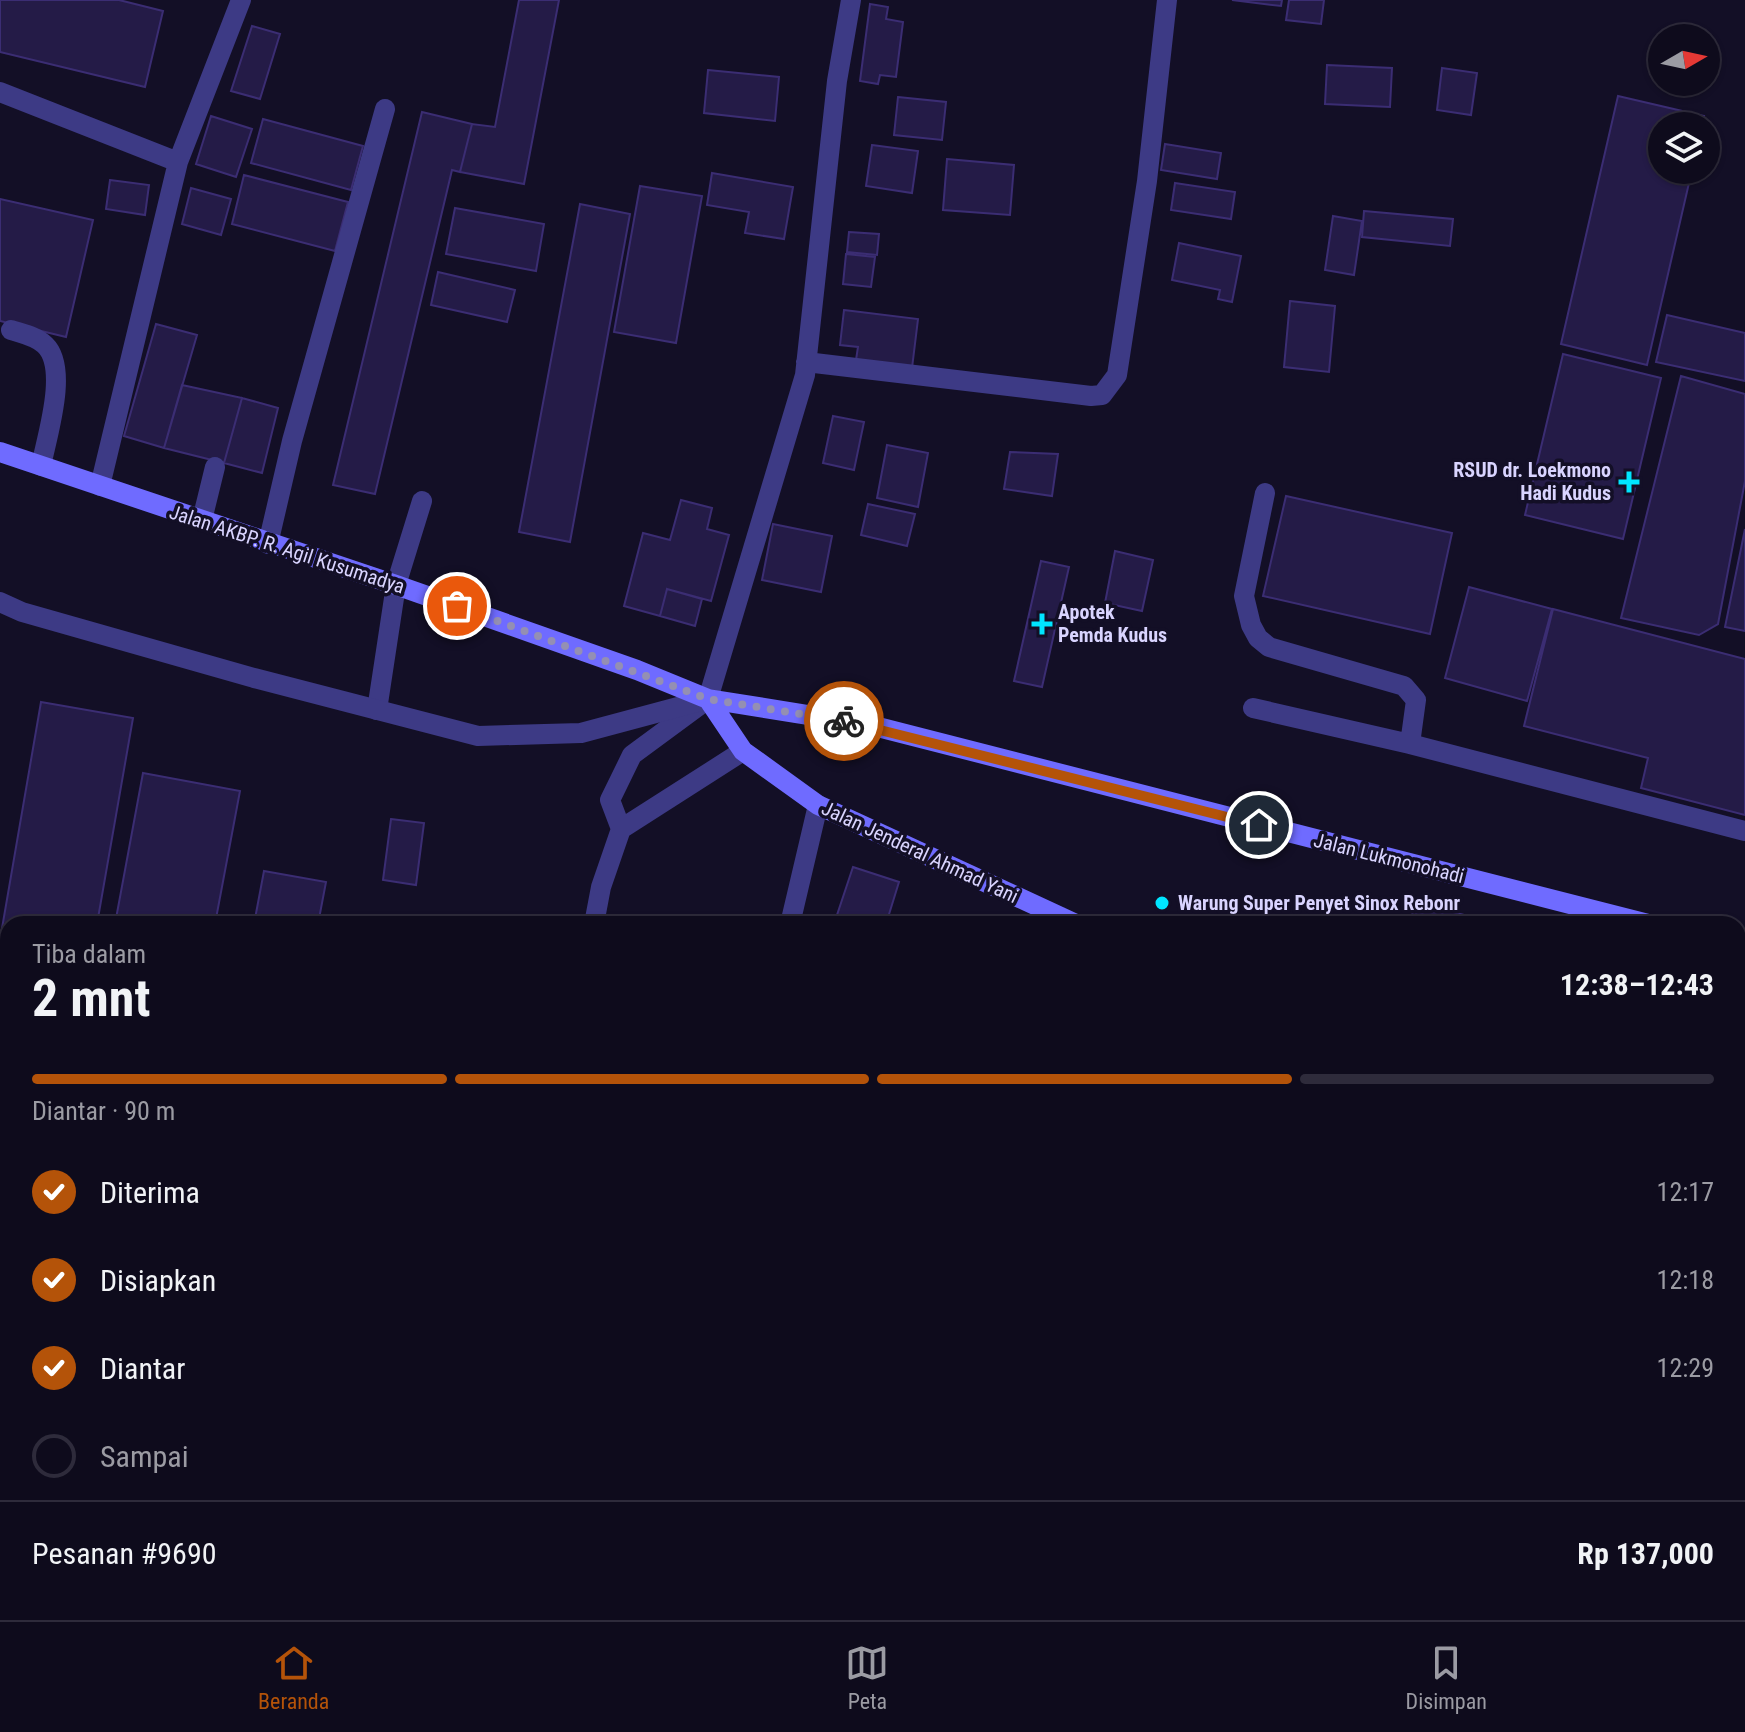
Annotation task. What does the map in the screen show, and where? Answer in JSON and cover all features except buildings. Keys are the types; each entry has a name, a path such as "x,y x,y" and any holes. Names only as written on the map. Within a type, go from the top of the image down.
{"main road":[{"name":"Jalan AKBP. R. Agil Kusumadya","path":"0,452 396,585 637,670 708,699"},
{"name":"Jalan Jenderal Ahmad Yani","path":"708,699 743,751 818,805 1059,916"},
{"name":"Jalan Lukmonohadi","path":"708,699 870,725 1617,916"}],"street":[{"path":"100,486 178,162 241,0"},
{"path":"621,829 610,800 632,755 708,699 806,362 837,81 851,0"},
{"path":"806,362 1091,396 1102,395 1110,387 1117,375 1127,320 1167,0"},
{"path":"0,92 178,162"},
{"path":"268,544 292,441 385,109"},
{"path":"11,330 38,338 48,347 56,364 54,408 41,466"},
{"path":"202,520 215,467"},
{"path":"1265,493 1244,596 1251,625 1269,647 1404,686 1416,700 1410,744"},
{"path":"377,710 396,585 422,501"},
{"path":"0,602 22,612 254,678 478,736 562,735 708,699"},
{"path":"1253,708 1410,744 1745,831"},
{"path":"596,916 601,887 621,829 743,751"},
{"path":"792,916 818,805"}],"way so far":[{"path":"457,606 637,670 708,699 844,721"}],"place":[{"name":"RSUD dr. Loekmono Hadi Kudus","path":"1629,482"},
{"name":"Apotek Pemda Kudus","path":"1042,624"},
{"name":"Warung Super Penyet Sinox Rebonr","path":"1162,903"}],"route":[{"path":"844,721 870,725 1259,825"}]}
